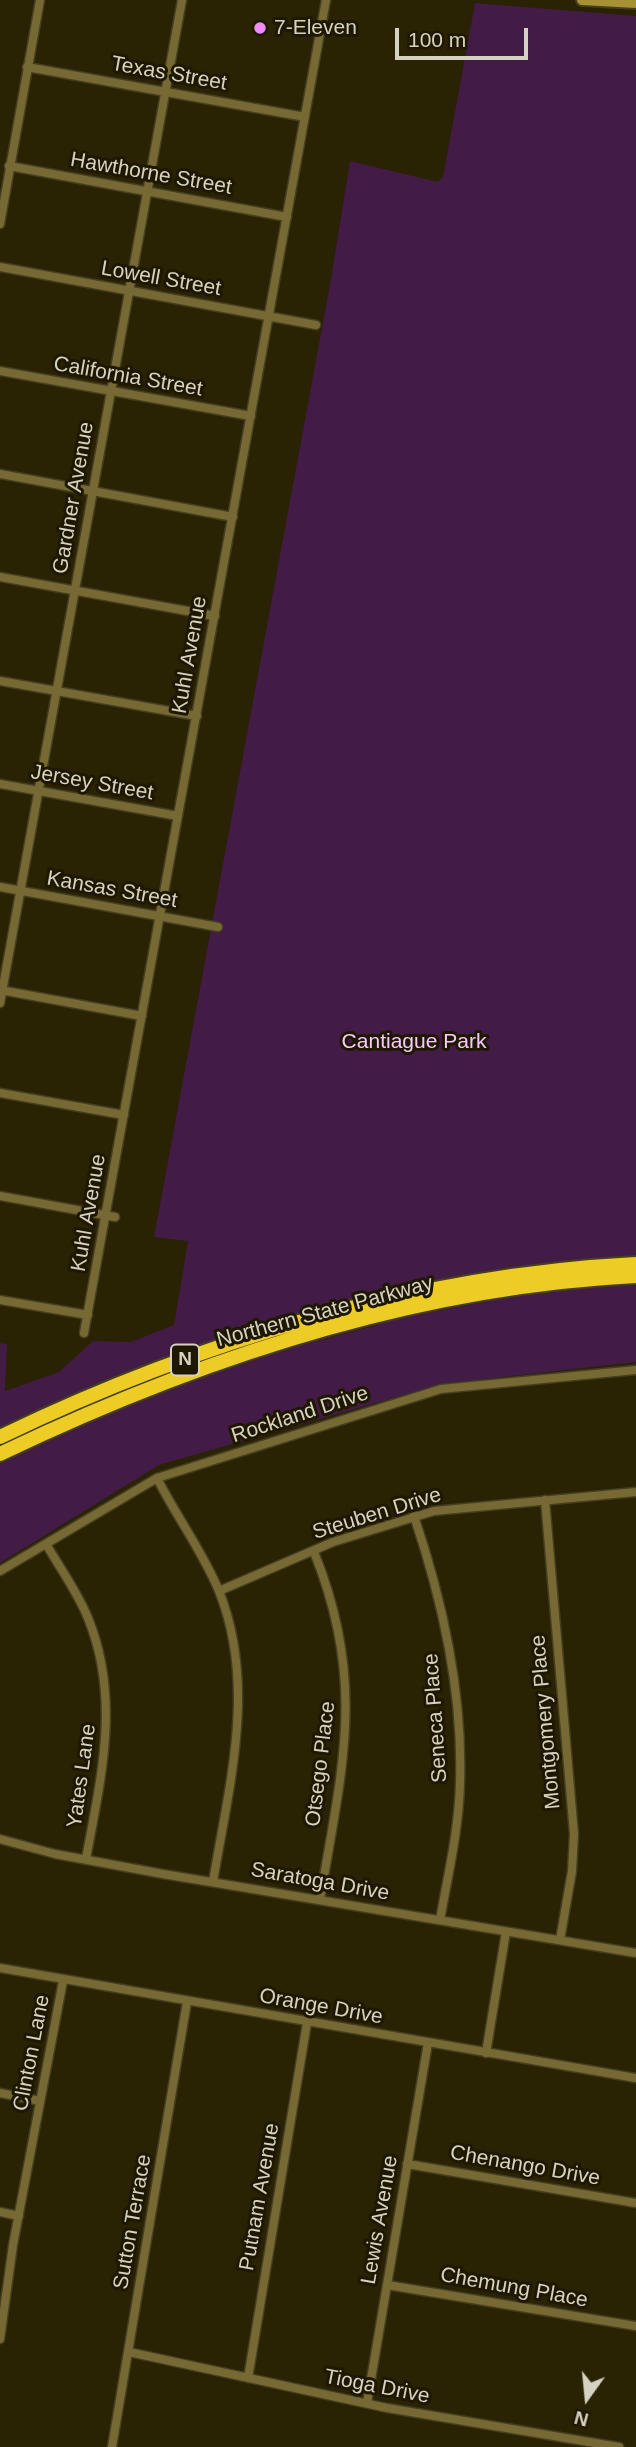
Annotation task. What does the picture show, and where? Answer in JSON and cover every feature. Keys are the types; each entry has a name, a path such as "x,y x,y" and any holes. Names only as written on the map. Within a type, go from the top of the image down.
{"highway":[{"name":"Northern State Parkway","path":"0,1437 146,1373 314,1319 376,1309 554,1269 636,1264"},
{"name":"Northern State Parkway","path":"414,1301 553,1283 636,1276"},
{"name":"Northern State Parkway","path":"0,1454 87,1412 215,1362 376,1309"}],"main road":[{"path":"582,0 636,3"}],"street":[{"path":"0,224 40,0"},
{"name":"Gardner Avenue","path":"0,1003 182,0"},
{"name":"Kuhl Avenue","path":"84,1333 110,1216 124,1115 326,0"},
{"name":"Texas Street","path":"27,66 305,117"},
{"name":"Hawthorne Street","path":"9,166 287,217"},
{"name":"Lowell Street","path":"0,267 316,325"},
{"name":"California Street","path":"0,371 251,416"},
{"path":"0,474 233,516"},
{"path":"0,578 215,617"},
{"path":"0,681 197,716"},
{"name":"Jersey Street","path":"0,784 178,816"},
{"name":"Kansas Street","path":"0,887 218,927"},
{"path":"1,990 142,1016"},
{"path":"0,1093 124,1115"},
{"path":"0,1196 110,1216"},
{"path":"0,1300 88,1315"},
{"name":"Rockland Drive","path":"0,1572 157,1478 441,1389 636,1370"},
{"path":"157,1478 219,1591 233,1640 240,1707 212,1882"},
{"name":"Steuben Drive","path":"219,1591 333,1542 414,1516 451,1509 636,1492"},
{"name":"Montgomery Place","path":"545,1500 574,1834 572,1871 560,1940"},
{"name":"Seneca Place","path":"414,1516 433,1572 447,1631 460,1751 457,1816 440,1920"},
{"name":"Yates Lane","path":"46,1544 87,1615 97,1643 106,1684 106,1750 86,1859"},
{"name":"Otsego Place","path":"314,1552 338,1618 345,1659 348,1710 344,1758 320,1900"},
{"name":"Saratoga Drive","path":"0,1839 86,1859 212,1882 636,1953"},
{"path":"486,2053 506,1932"},
{"name":"Orange Drive","path":"0,1968 636,2078"},
{"name":"Clinton Lane","path":"0,2338 19,2216 63,1981"},
{"name":"Sutton Terrace","path":"112,2447 187,2002"},
{"name":"Putnam Avenue","path":"248,2378 307,2023"},
{"name":"Lewis Avenue","path":"367,2403 428,2043"},
{"path":"0,2093 40,2101"},
{"name":"Chenango Drive","path":"407,2164 636,2203"},
{"path":"0,2212 19,2216"},
{"name":"Chemung Place","path":"387,2284 636,2326"},
{"name":"Tioga Drive","path":"128,2352 367,2403 619,2447"}],"green space":[{"name":"Cantiague Park","path":"475,3 636,16 636,1257 419,1286 414,1315 539,1292 636,1284 636,1362 442,1384 159,1465 0,1563 0,1460 62,1430 233,1363 381,1324 385,1294 0,1431 0,1343 7,1344 5,1391 59,1372 93,1341 131,1342 174,1325 188,1241 154,1237 331,279 350,161 438,182 443,177"}],"place":[{"name":"7-Eleven","path":"260,28"}]}
